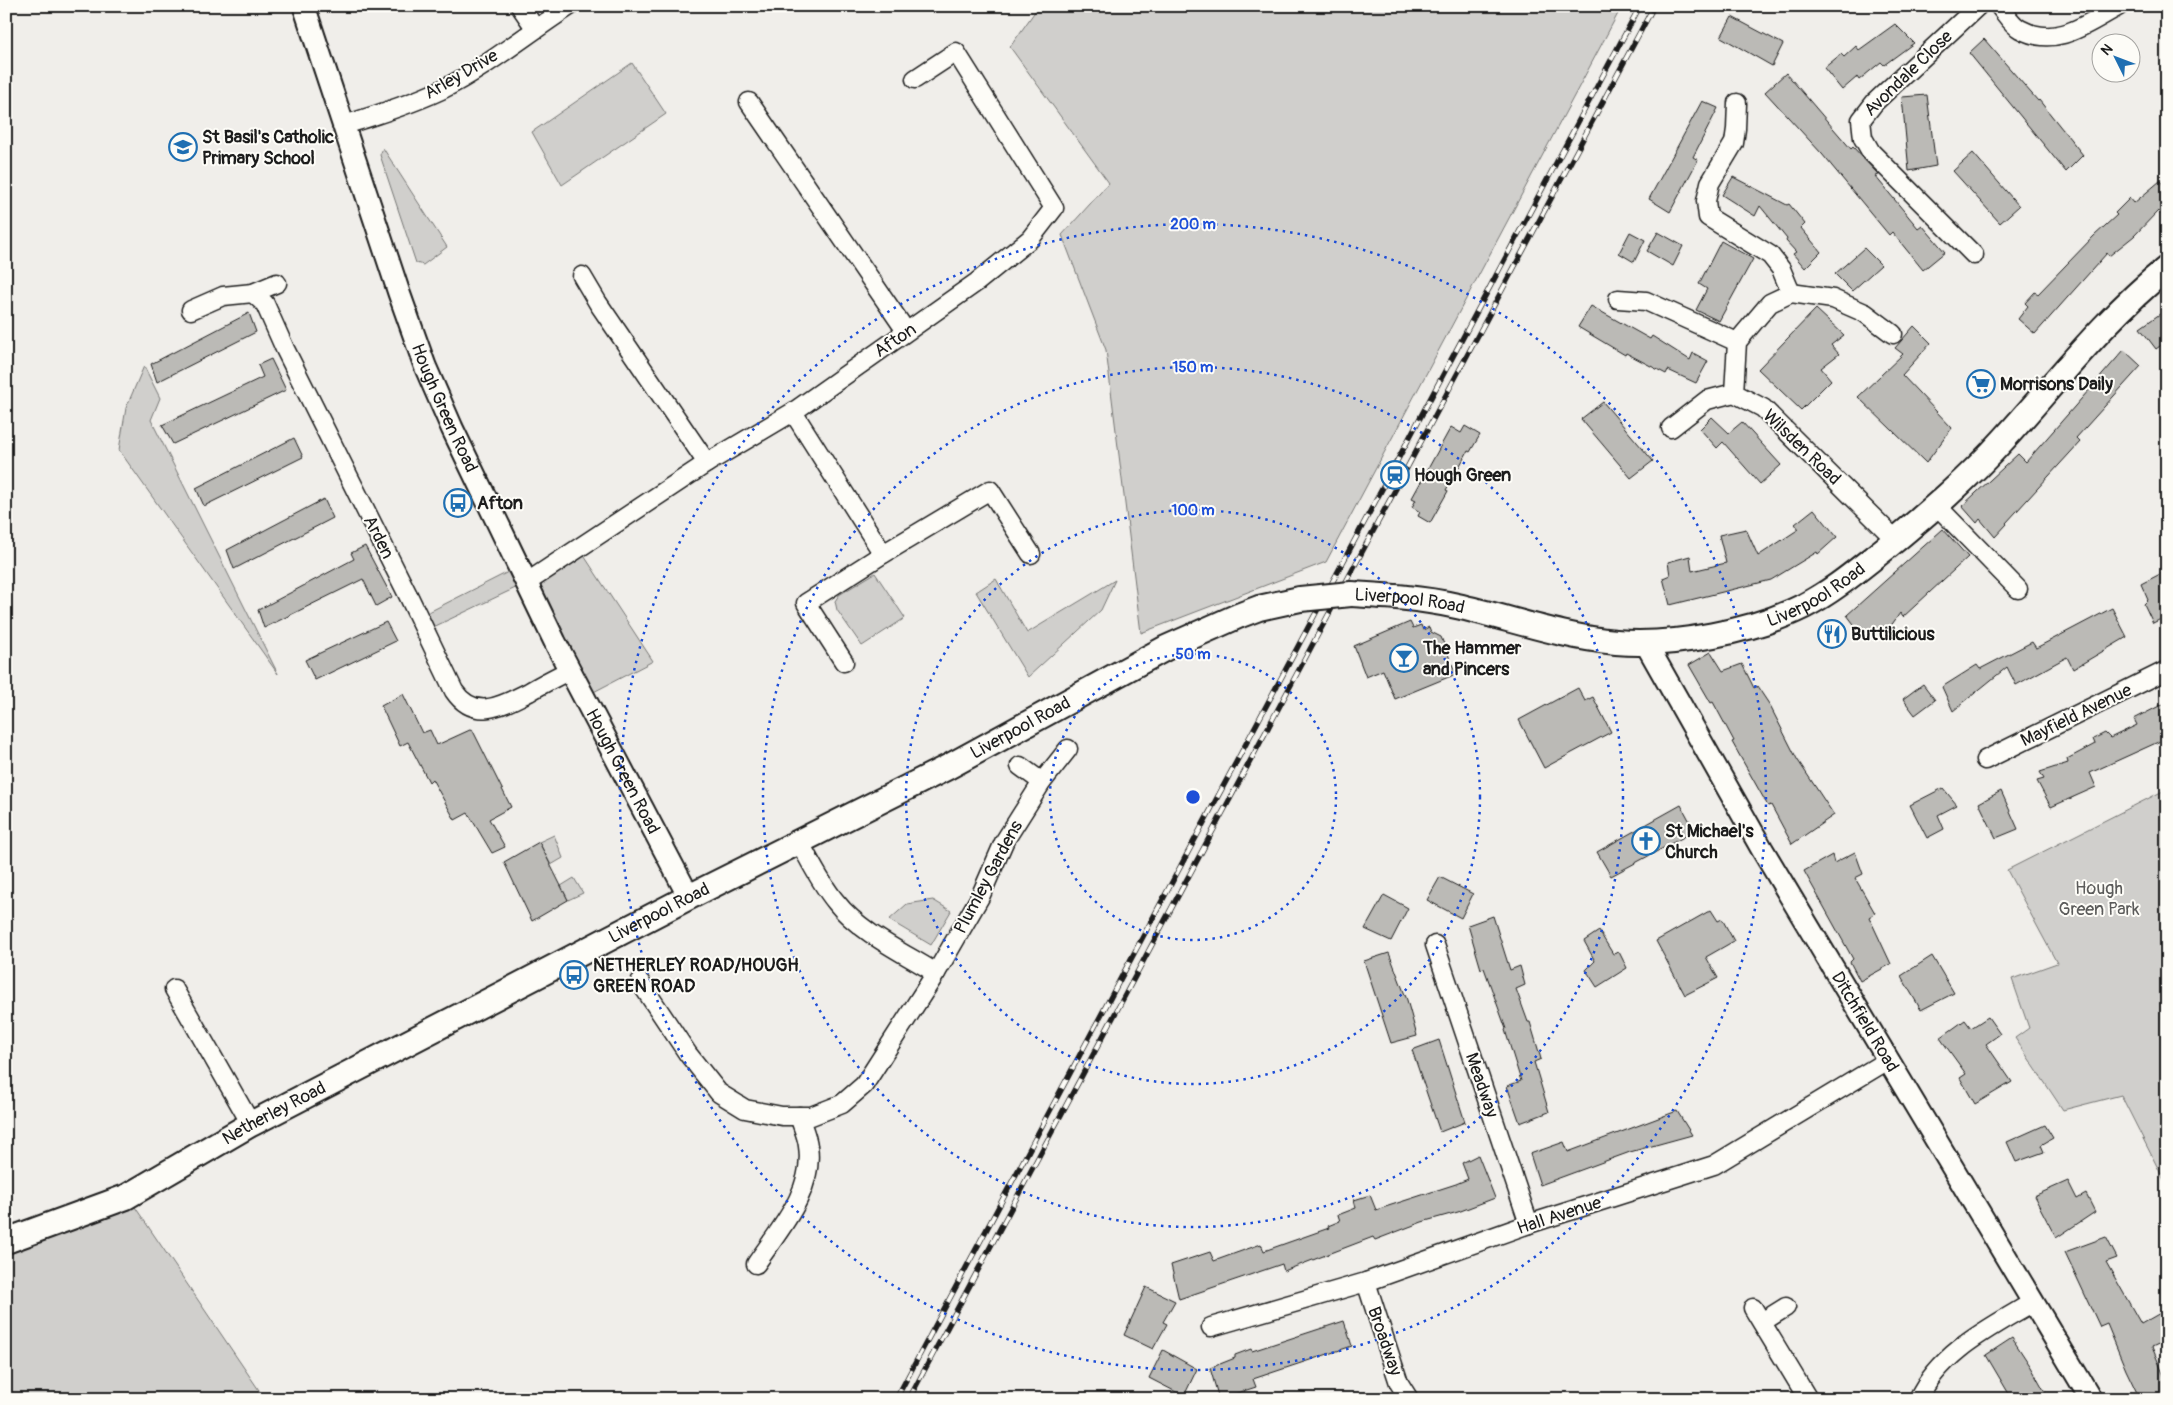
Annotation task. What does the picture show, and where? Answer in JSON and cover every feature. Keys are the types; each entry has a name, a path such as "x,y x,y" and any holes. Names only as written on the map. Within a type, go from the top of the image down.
{"main road":[{"name":"Liverpool Road","path":"539,976 689,897 966,758 1166,648 1245,613 1300,599 1351,594 1425,600 1463,608 1550,632 1617,642 1645,642 1690,639 1734,630 1787,613 1826,594 1938,506 2002,441 2115,314 2167,268"},
{"name":"Netherley Road","path":"6,1242 126,1197 251,1124 539,976"}],"street":[{"name":"Hough Green Road","path":"304,6 425,366 470,469 526,583 689,897"},
{"path":"520,6 535,28"},
{"name":"Arley Drive","path":"344,125 441,90 477,69 570,6"},
{"name":"Avondale Close","path":"1974,255 1871,152 1863,138 1861,120 1875,102 1978,6"},
{"path":"1999,6 2018,29 2042,37 2067,35 2119,6"},
{"name":"Afton","path":"526,583 707,463 793,412 977,282 1030,239 1054,208 956,52 915,79"},
{"path":"749,102 906,331"},
{"path":"1737,103 1734,143 1710,183 1706,201 1708,217 1770,255 1781,269 1791,293"},
{"path":"582,276 602,309 707,463"},
{"path":"192,310 223,296 253,293 277,283"},
{"name":"Arden","path":"253,293 265,304 285,349 409,596 454,691 461,700 482,709 496,708 570,670"},
{"path":"1671,428 1707,400 1734,393 1737,342 1770,303 1791,293 1834,300 1865,313 1893,334"},
{"path":"1618,299 1646,301 1737,342"},
{"name":"Wilsden Road","path":"1734,393 1763,408 1896,540"},
{"path":"793,412 883,554"},
{"path":"844,662 806,603 990,490 1030,554"},
{"path":"1938,506 2018,589"},
{"name":"Ditchfield Road","path":"1645,642 1762,849 2091,1399"},
{"name":"Mayfield Avenue","path":"1985,760 2167,670"},
{"name":"Plumley Gardens","path":"640,982 688,1054 719,1093 745,1109 782,1116 812,1116 842,1104 864,1085 936,973 980,897 1004,842 1042,782 1068,749"},
{"path":"1020,766 1042,782"},
{"path":"800,842 824,886 837,904 856,922 936,973"},
{"name":"Meadway","path":"1435,945 1529,1224"},
{"path":"174,989 251,1124"},
{"name":"Hall Avenue","path":"1211,1327 1366,1282 1529,1224 1714,1165 1888,1060"},
{"path":"756,1264 796,1203 806,1176 809,1147 800,1116"},
{"name":"Broadway","path":"1366,1282 1399,1383 1409,1399"},
{"path":"1918,1399 1922,1390 1946,1360 1969,1340 2033,1302"},
{"path":"1786,1307 1757,1315 1808,1399"}],"green space":[{"path":"1035,6 1622,6 1326,562 1141,633 1106,350 1062,235 1109,183 1010,47 1036,10"},
{"path":"632,63 666,114 562,185 532,132"},
{"path":"383,148 447,247 423,265 416,263 380,155"},
{"path":"144,366 160,398 151,420 278,674 119,450 126,408"},
{"path":"579,548 653,661 584,697 526,583 425,631 419,617 518,567 526,582"},
{"path":"875,573 905,618 862,646 837,610 835,601 839,595"},
{"path":"996,579 1027,633 1115,580 1101,610 1028,677 976,592"},
{"name":"Hough Green Park","path":"2167,789 2167,1186 2121,1095 2063,1110 2015,1038 2029,1028 2012,979 2057,963 2007,870"},
{"path":"554,835 563,858 551,865 539,842"},
{"path":"574,878 583,893 568,900 561,886"},
{"path":"933,900 951,911 931,945 889,920 907,904"},
{"path":"135,1207 265,1399 6,1399 6,1251 45,1236"}],"building":[{"path":"1732,17 1783,44 1772,66 1721,37"},
{"path":"1895,24 1914,43 1884,65 1881,62 1859,80 1857,77 1842,90 1824,68 1841,54 1844,57 1856,46 1859,50"},
{"path":"1984,39 2039,100 2083,155 2066,172 1969,53"},
{"path":"1786,73 1851,149 1853,147 1879,175 1875,176 1918,228 1922,225 1945,252 1923,270 1892,232 1889,235 1822,154 1765,92"},
{"path":"1927,95 1936,166 1909,171 1902,97"},
{"path":"1702,101 1718,108 1693,157 1698,160 1670,212 1649,199"},
{"path":"1973,153 2019,206 2000,223 1953,171"},
{"path":"1733,177 1787,205 1789,204 1805,224 1801,228 1821,252 1805,268 1793,254 1796,252 1786,241 1787,239 1760,206 1755,216 1722,195"},
{"path":"2160,181 2167,189 2167,221 2158,211 2134,236 2109,256 2107,253 2035,334 2018,319 2028,306 2025,303 2035,292 2038,294 2117,215 2115,213 2130,198 2134,203"},
{"path":"1630,232 1645,240 1634,262 1619,253"},
{"path":"1658,232 1683,246 1673,266 1647,251"},
{"path":"1721,241 1753,259 1719,321 1696,310 1707,289 1699,284"},
{"path":"1864,248 1881,265 1852,291 1835,274"},
{"path":"1591,306 1650,339 1652,336 1690,360 1693,353 1708,361 1696,383 1668,370 1666,374 1626,353 1625,355 1578,327"},
{"path":"1816,309 1844,335 1831,345 1839,354 1821,368 1831,380 1801,410 1758,369"},
{"path":"2167,309 2167,341 2156,349 2140,328"},
{"path":"249,313 256,332 157,382 151,364"},
{"path":"1914,326 1931,343 1902,375 1952,428 1926,463 1858,397 1903,354 1895,348"},
{"path":"2124,350 2141,366 2076,438 2080,442 1995,537 1980,519 1977,523 1962,506 2018,454 2026,462"},
{"path":"271,359 286,390 173,444 162,425 263,377 258,365"},
{"path":"1603,402 1653,461 1631,478 1581,419"},
{"path":"1712,417 1729,433 1742,422 1781,465 1760,484 1723,442 1717,448 1700,429"},
{"path":"1465,426 1480,435 1470,452 1468,451 1430,523 1418,516 1420,512 1412,507 1416,500 1412,498 1451,427 1461,433"},
{"path":"294,438 303,457 204,506 196,488"},
{"path":"324,499 333,518 234,569 227,550"},
{"path":"1814,509 1837,537 1818,554 1817,552 1771,580 1670,605 1663,578 1670,575 1668,562 1690,556 1692,571 1726,563 1719,535 1746,529 1758,556 1799,529 1795,524"},
{"path":"1943,529 1968,557 1903,617 1900,613 1888,630 1884,626 1866,640 1847,615"},
{"path":"365,546 392,597 376,606 363,579 264,628 258,610 354,559 351,553"},
{"path":"2162,573 2167,583 2167,616 2153,623 2144,604 2148,600 2141,584"},
{"path":"2112,608 2127,637 2073,669 2067,657 2016,685 2007,667 1953,711 1942,687 1977,665 1980,669 2032,642 2036,648"},
{"path":"386,622 396,641 315,680 305,660"},
{"name":"The Hammer and Pincers","path":"1410,622 1413,628 1421,625 1423,630 1429,627 1431,632 1441,637 1456,674 1395,699 1383,670 1366,677 1354,646"},
{"path":"1711,652 1723,671 1742,664 1754,688 1757,686 1769,704 1797,759 1834,815 1792,844 1771,805 1768,806 1732,742 1734,741 1713,702 1711,703 1689,665"},
{"path":"1923,684 1935,700 1915,715 1903,699"},
{"path":"1578,688 1585,701 1593,697 1611,732 1544,768 1519,720"},
{"path":"403,694 422,733 430,730 437,745 472,729 511,807 489,819 505,847 492,853 468,813 455,820 432,779 429,782 408,742 400,746 381,706"},
{"path":"2167,702 2167,738 2090,773 2096,787 2051,807 2037,781 2044,779 2040,772 2068,763 2067,759 2095,744 2093,739 2105,733 2110,738 2137,725 2134,719"},
{"path":"1943,788 1957,805 1938,815 1944,829 1927,838 1910,805"},
{"path":"2001,791 2018,829 1996,838 1979,803"},
{"name":"St Michael's Church","path":"1681,805 1695,831 1611,876 1597,852"},
{"path":"539,842 568,900 532,921 504,862"},
{"path":"1855,852 1863,874 1855,878 1875,913 1869,917 1891,964 1860,981 1850,962 1853,959 1804,871 1832,855 1834,863"},
{"path":"1440,877 1473,894 1461,918 1427,900"},
{"path":"1384,895 1408,908 1391,941 1365,929"},
{"path":"1711,910 1718,921 1722,919 1734,941 1706,957 1718,978 1685,995 1656,941"},
{"path":"1493,916 1510,970 1520,966 1525,985 1516,989 1528,1022 1530,1022 1541,1059 1534,1062 1549,1112 1520,1123 1507,1086 1521,1081 1506,1029 1484,968 1481,969 1468,925"},
{"path":"1599,931 1613,954 1619,952 1627,968 1597,987 1586,970 1595,961 1584,941"},
{"path":"1389,953 1407,1000 1417,1036 1391,1043 1364,961"},
{"path":"1932,956 1954,993 1921,1010 1901,976"},
{"path":"1988,1017 2000,1034 1986,1044 2012,1082 1975,1104 1960,1078 1966,1074 1940,1038 1965,1020 1971,1028"},
{"path":"1439,1040 1465,1122 1440,1132 1412,1050"},
{"path":"1677,1111 1692,1135 1630,1152 1540,1185 1530,1154 1564,1142 1568,1152"},
{"path":"2045,1125 2053,1138 2041,1145 2044,1152 2016,1162 2007,1142"},
{"path":"1478,1155 1495,1198 1375,1240 1373,1237 1284,1271 1282,1264 1179,1299 1171,1265 1210,1252 1214,1261 1261,1244 1264,1251 1329,1228 1328,1226 1340,1221 1338,1215 1356,1208 1354,1200 1370,1195 1376,1210 1456,1184 1468,1179 1462,1163"},
{"path":"2068,1181 2077,1199 2086,1194 2095,1212 2056,1238 2034,1196"},
{"path":"2106,1237 2117,1258 2106,1262 2141,1324 2162,1312 2167,1322 2167,1340 2152,1347 2167,1383 2167,1399 2140,1399 2107,1324 2100,1327 2065,1252"},
{"path":"1146,1287 1175,1301 1163,1322 1167,1324 1153,1349 1124,1335"},
{"path":"1344,1321 1352,1346 1253,1379 1256,1387 1219,1399 1210,1368 1251,1349 1252,1351"},
{"path":"2012,1338 2049,1399 2012,1399 1986,1355"},
{"path":"1163,1350 1197,1369 1184,1396 1149,1378"}],"railway":[{"path":"896,1399 1640,6"},
{"path":"909,1399 1654,6"}],"place":[{"name":"St Basil's Catholic Primary School","path":"183,147"},
{"name":"Morrisons Daily","path":"1981,384"},
{"name":"Hough Green","path":"1395,475"},
{"name":"Afton","path":"458,503"},
{"name":"Buttilicious","path":"1832,634"},
{"name":"The Hammer and Pincers","path":"1404,658"},
{"name":"St Michael's Church","path":"1646,841"},
{"name":"NETHERLEY ROAD/HOUGH GREEN ROAD","path":"574,975"}]}
